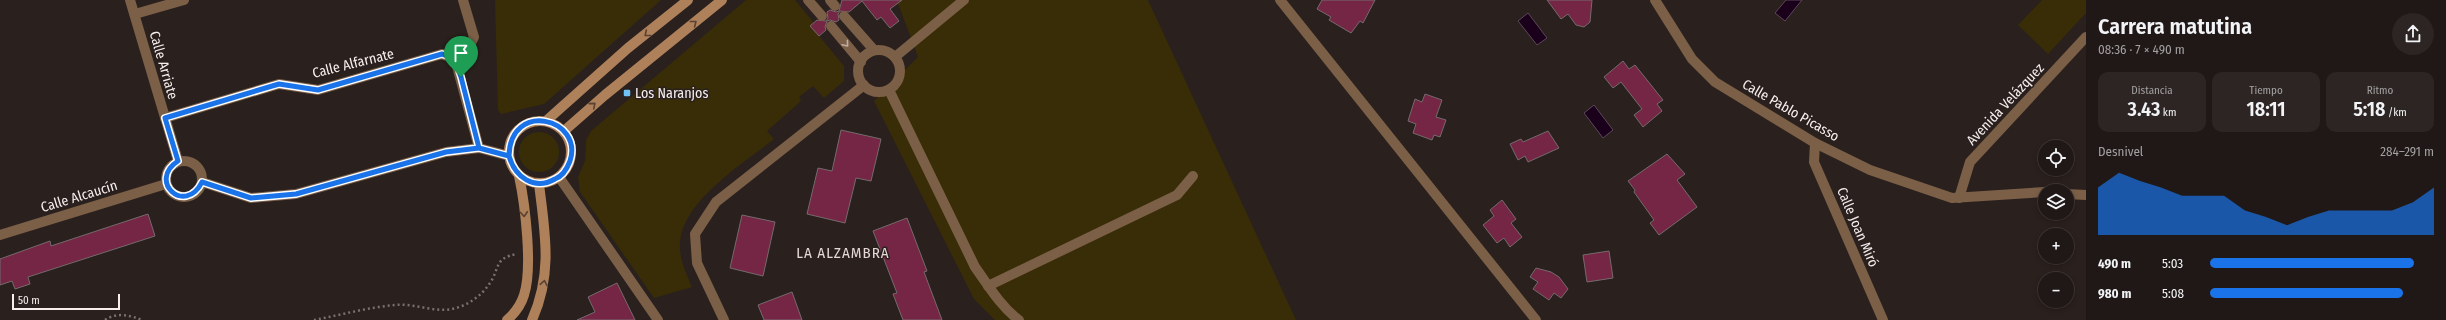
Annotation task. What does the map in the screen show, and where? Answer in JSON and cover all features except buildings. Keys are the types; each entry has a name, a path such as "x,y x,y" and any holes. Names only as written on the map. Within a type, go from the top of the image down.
{"street":[{"name":"Calle Arriate","path":"130,0 178,161"},
{"path":"134,14 184,0"},
{"path":"463,0 474,37 469,47 455,59 479,148"},
{"path":"546,121 628,48 688,0"},
{"path":"564,131 605,94 722,0"},
{"path":"808,0 822,16"},
{"path":"895,57 964,0"},
{"path":"1280,0 1536,320"},
{"name":"Calle Pablo Picasso","path":"1655,0 1692,59 1715,82 1815,144 1870,170 1952,198 2038,192"},
{"path":"844,16 874,50"},
{"path":"831,26 861,62"},
{"name":"Avenida Velázquez","path":"1959,198 1970,162 2086,38"},
{"path":"874,50 886,51 895,57 900,68 898,80 889,90 876,91 864,85 860,78 861,62 866,55 874,50"},
{"name":"Calle Alfarnate","path":"165,118 279,84 318,90 442,54 455,59"},
{"path":"724,320 697,263 696,234 716,202 864,85"},
{"path":"889,90 975,267 988,286 1012,315 1020,320"},
{"path":"546,121 564,131 570,142 572,155 568,168 559,177 550,182 539,184 528,182 519,176 512,167 509,156 512,137 518,129 532,122 546,121"},
{"name":"Calle Joan Miró","path":"1815,144 1814,162 1883,320"},
{"path":"202,182 251,198 296,194 446,152 479,148 509,156"},
{"path":"178,161 187,161 196,165 201,173 202,182 197,191 189,196 180,196 171,192 166,184 168,170 178,161"},
{"path":"507,320 521,304 527,284 527,252 523,195 519,176"},
{"path":"988,286 1177,195 1193,176"},
{"path":"559,177 658,320"},
{"name":"Calle Alcaucín","path":"0,235 166,184"},
{"path":"532,320 539,305 547,263 539,184"},
{"path":"2074,194 2086,195"}],"path":[{"path":"314,320 397,305 438,310 456,309 472,302 484,292 502,259 527,252"},
{"path":"105,320 116,315 126,315 142,320"}],"shaded area":[{"path":"495,0 661,0 544,104 501,114 498,110"},
{"path":"746,0 795,0 814,23 811,26 844,66 844,81 824,98 813,86 799,97 801,101 767,131 774,139 731,172 702,198 683,227 680,243 685,271 692,287 654,298 580,192 578,177 585,161 586,140 591,131"},
{"path":"893,0 1148,0 1296,320 995,320 974,299 874,101 918,57 899,6"},
{"path":"1786,0 1802,0 1785,21 1775,13"},
{"path":"2042,0 2086,0 2086,13 2048,54 2018,25"},
{"path":"1528,13 1547,38 1537,45 1518,21"},
{"path":"1594,105 1613,130 1603,138 1584,113"},
{"path":"539,132 547,134 553,138 557,144 559,152 557,160 553,166 547,170 539,172 531,170 525,166 521,160 519,152 521,144 525,138 531,134"}],"place":[{"name":"Los Naranjos","path":"627,93"}],"district":[{"name":"LA ALZAMBRA","path":"843,253"}],"route":[{"path":"461,77 455,59 442,54 318,90 279,84 165,118 178,161 170,166 166,175 166,184 171,192 180,196 189,196 197,191 202,182 251,198 296,194 446,152 479,148 509,156 512,167 519,176 528,182 539,184 550,182 559,177 568,168 572,155 570,142 564,131 556,124 546,121 536,120 527,123 518,129 512,137 509,146 509,156 490,150 479,148 461,77"}]}
